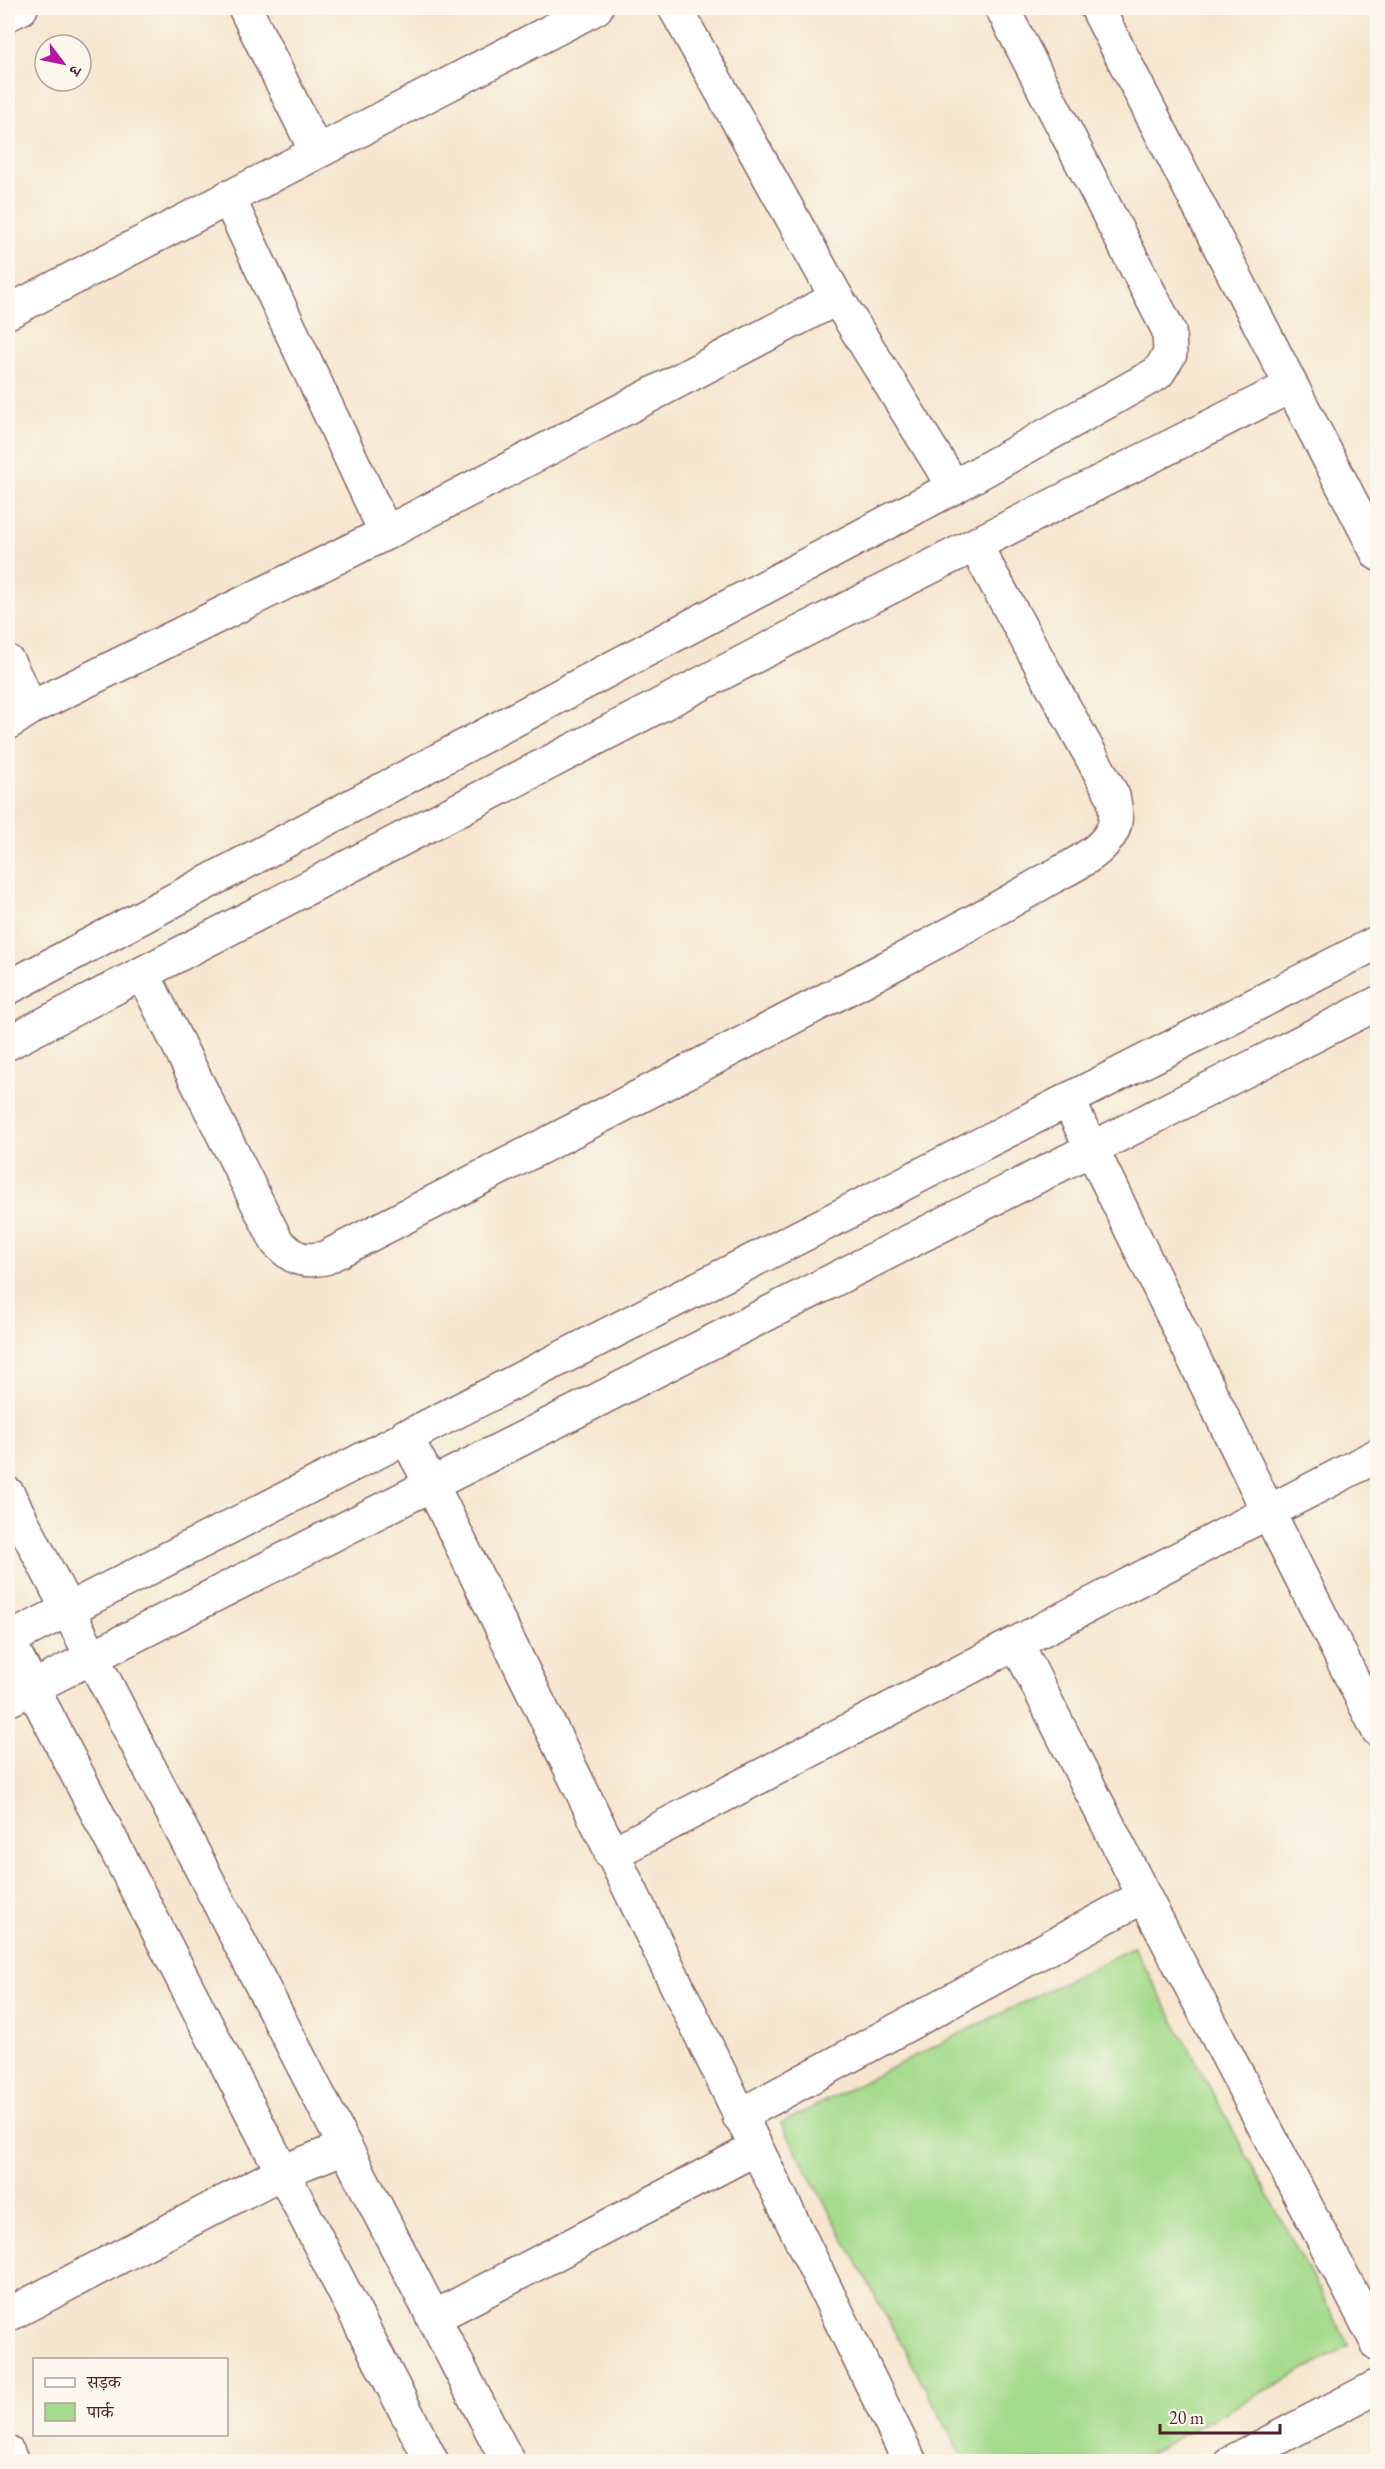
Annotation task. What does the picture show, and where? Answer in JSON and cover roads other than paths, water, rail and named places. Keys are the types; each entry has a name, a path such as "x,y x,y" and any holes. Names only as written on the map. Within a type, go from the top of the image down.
{"street":[{"path":"8,14 21,8"},
{"path":"245,8 316,151"},
{"path":"8,312 596,8"},
{"path":"675,8 837,298 954,487"},
{"path":"8,988 954,487 1158,373 1170,354 1169,331 1002,8"},
{"path":"1097,8 1377,554"},
{"path":"228,197 386,533"},
{"path":"8,662 19,715 386,533 837,298"},
{"path":"8,1043 807,629 1291,387"},
{"path":"143,974 277,1242 290,1255 309,1261 325,1258 773,1028 975,921 1082,860 1100,847 1112,831 1117,814 1113,796 975,545"},
{"path":"432,2462 282,2172 20,1694 8,1640 1377,942"},
{"path":"20,1694 1377,1003"},
{"path":"1068,1100 1377,1730"},
{"path":"405,1436 432,1485 910,2462"},
{"path":"611,1854 1377,1455"},
{"path":"8,1494 508,2462"},
{"path":"1017,1644 1144,1896 1377,2344"},
{"path":"739,2116 1144,1896"},
{"path":"8,2315 282,2172 345,2147"},
{"path":"434,2318 755,2149"},
{"path":"1232,2462 1377,2385"},
{"path":"8,2453 12,2462"}]}
